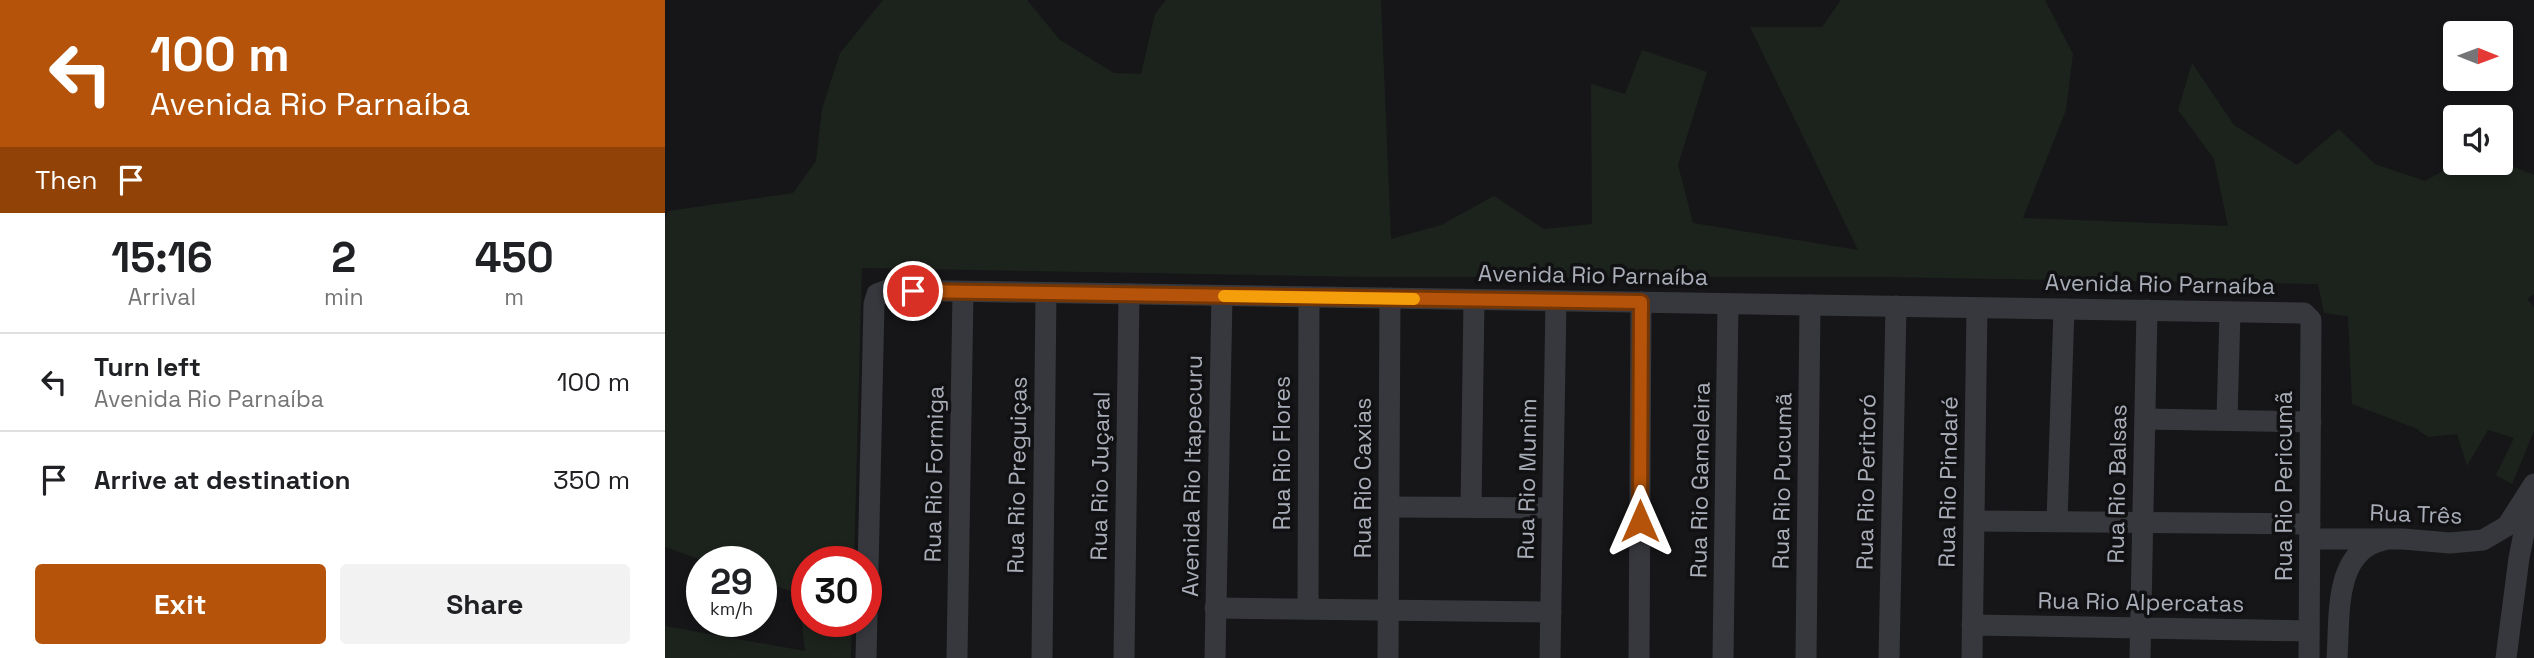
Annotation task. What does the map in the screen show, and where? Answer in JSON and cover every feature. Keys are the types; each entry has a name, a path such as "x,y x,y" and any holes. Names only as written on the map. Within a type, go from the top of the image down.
{"street":[{"name":"Avenida Rio Parnaíba","path":"866,658 874,304 877,294 887,290 2147,310 2309,315"},
{"name":"Rua Rio Formiga","path":"957,658 963,292"},
{"name":"Rua Rio Preguiças","path":"1042,658 1046,293"},
{"name":"Rua Rio Juçaral","path":"1124,658 1129,294"},
{"name":"Avenida Rio Itapecuru","path":"1215,658 1222,296"},
{"name":"Rua Rio Flores","path":"1308,609 1309,297"},
{"name":"Rua Rio Caxias","path":"1388,658 1390,298"},
{"path":"1471,507 1474,300"},
{"name":"Rua Rio Munim","path":"1550,658 1556,301"},
{"path":"1639,658 1641,302"},
{"name":"Rua Rio Gameleira","path":"1723,658 1728,304"},
{"name":"Rua Rio Pucumã","path":"1806,658 1810,305"},
{"name":"Rua Rio Peritoró","path":"1889,658 1896,306"},
{"name":"Rua Rio Pindaré","path":"1972,658 1977,308"},
{"path":"2057,521 2064,309"},
{"name":"Rua Rio Balsas","path":"2140,658 2147,310"},
{"path":"2227,419 2230,312"},
{"name":"Rua Rio Pericumã","path":"2309,315 2309,658"},
{"path":"2145,419 2311,422"},
{"path":"2506,658 2519,558 2534,485"},
{"name":"Rua Três","path":"1974,521 2143,522 2310,531 2450,543 2483,540 2507,526 2534,485"},
{"path":"1389,507 1552,508"},
{"path":"2337,658 2343,584 2352,560 2374,542 2403,539"},
{"path":"1216,608 1551,612"},
{"name":"Rua Rio Alpercatas","path":"1972,625 2309,631"}],"shaded area":[{"path":"883,0 1027,0 1060,40 1114,73 1141,74 1155,14 1166,0 1381,0 1391,239 1441,225 1494,196 1544,229 1592,224 1591,84 1625,94 1642,50 1707,72 1678,165 1693,223 1858,250 1750,27 1822,27 1841,0 2045,0 2073,54 2066,110 2023,218 2228,226 2214,159 2178,110 2192,63 2234,125 2297,165 2339,129 2375,164 2425,181 2443,171 2443,175 2513,175 2513,167 2534,175 2534,294 2527,299 2534,307 2534,431 2512,484 2496,475 2514,438 2488,430 2467,466 2457,434 2428,437 2415,428 2352,404 2348,316 2324,313 2318,284 1879,277 1372,277 862,268 854,546 791,546 791,591 777,586 777,546 686,546 686,554 665,547 665,219 668,211 793,193 816,161 822,109 840,53"},
{"path":"665,626 686,630 686,637 727,637 805,651 804,637 852,637 851,658 665,658"}],"slow traffic":[{"path":"1224,296 1414,299"}],"route":[{"path":"913,291 1641,302 1640,521"}]}
